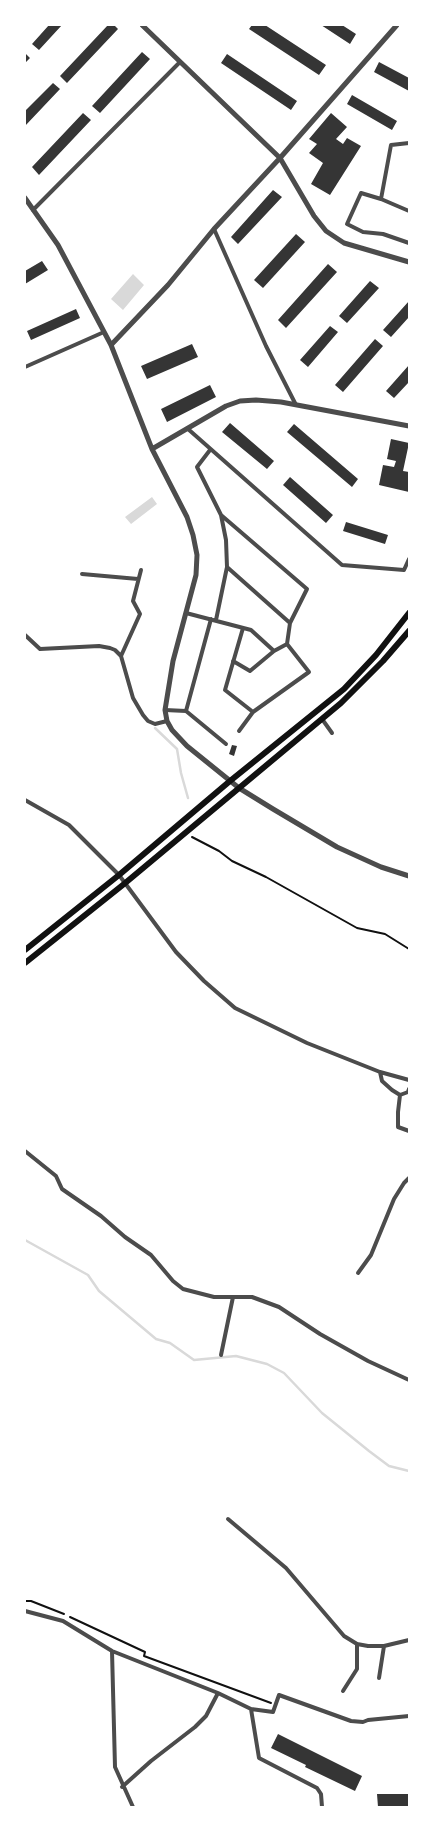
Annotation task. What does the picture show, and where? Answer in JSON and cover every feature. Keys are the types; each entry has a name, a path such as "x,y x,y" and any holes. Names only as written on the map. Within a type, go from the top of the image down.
{"main road":[{"path":"25,950 344,689 376,655 409,613"},
{"path":"25,963 124,884 341,703 383,661 409,631"}],"street":[{"path":"142,25 280,158 314,216 326,231 344,243 409,262"},
{"path":"111,345 168,285 214,229 280,158 397,25"},
{"path":"33,210 180,62"},
{"path":"382,199 390,144 409,143"},
{"path":"409,211 382,199 362,193 347,224 363,232 383,234 409,243"},
{"path":"25,198 58,245 111,345 152,449 187,517 193,535 197,555 196,575 173,661 165,710 166,721 187,746 239,788 298,825 337,846 381,866 409,876"},
{"path":"214,229 266,346 296,405"},
{"path":"25,367 104,332"},
{"path":"152,449 226,406 240,401 256,400 296,405 409,426"},
{"path":"188,429 342,564 404,570 409,559"},
{"path":"186,711 228,567 226,540 221,515 197,467 210,450"},
{"path":"221,515 307,589 290,623 287,644 310,672 253,712 239,731"},
{"path":"228,567 290,623"},
{"path":"121,656 140,614 133,601 141,570"},
{"path":"82,574 138,579"},
{"path":"186,613 250,630 274,651"},
{"path":"243,628 225,690 253,712"},
{"path":"25,635 40,649 99,646 110,648 121,656 133,698 143,715 148,721 155,724 166,721"},
{"path":"233,661 250,671 274,651 287,644"},
{"path":"165,710 186,711 226,744"},
{"path":"322,719 332,734"},
{"path":"25,800 69,825 119,875 176,952 204,981 235,1008 307,1043 380,1072 409,1080"},
{"path":"380,1072 382,1081 400,1095"},
{"path":"400,1095 408,1092 409,1089"},
{"path":"400,1095 398,1126 409,1131"},
{"path":"25,1151 56,1176 62,1188 101,1216 124,1237 151,1255 182,1289 214,1297 252,1297 279,1307 320,1334 368,1361 409,1380"},
{"path":"358,1273 371,1255 394,1199 409,1178"},
{"path":"220,1356 233,1297"},
{"path":"228,1519 286,1568 344,1636 358,1644 384,1646 409,1640"},
{"path":"25,1610 62,1621 112,1651 218,1693 252,1709 273,1712 279,1695 351,1722 409,1716"},
{"path":"343,1691 357,1669 358,1644"},
{"path":"379,1678 384,1646"},
{"path":"112,1651 115,1767 122,1787 133,1807"},
{"path":"122,1787 151,1761 195,1727 206,1716 218,1693"},
{"path":"252,1709 259,1758 317,1788 321,1794 322,1807"}],"path":[{"path":"192,837 357,928 385,934 409,949"},
{"path":"25,1601 31,1601 53,1609 112,1636 145,1652 144,1656 275,1705"}],"shaded area":[{"path":"133,274 144,285 123,310 111,299"},
{"path":"152,497 157,504 131,524 125,517"}],"building":[{"path":"49,25 62,25 39,50 32,44"},
{"path":"108,25 114,25 118,29 67,83 60,76"},
{"path":"252,25 265,25 326,65 319,75 249,29"},
{"path":"321,25 342,25 356,34 350,44"},
{"path":"142,52 150,59 100,113 92,106"},
{"path":"25,53 30,58 25,63"},
{"path":"227,54 297,101 291,110 221,63"},
{"path":"379,62 409,78 409,91 374,72"},
{"path":"53,83 60,89 25,126 25,111"},
{"path":"352,95 397,121 392,130 347,104"},
{"path":"83,113 91,120 39,175 32,167"},
{"path":"331,113 347,127 336,139 343,144 347,138 361,146 330,195 311,184 323,163 309,153 317,144 309,139"},
{"path":"273,190 282,197 238,244 231,237"},
{"path":"296,234 305,242 263,288 254,280"},
{"path":"42,261 48,270 25,284 25,271"},
{"path":"328,264 337,272 286,328 278,320"},
{"path":"370,281 379,288 347,323 339,316"},
{"path":"409,301 409,317 391,337 383,330"},
{"path":"76,309 80,318 31,340 27,331"},
{"path":"330,326 338,332 308,367 300,360"},
{"path":"375,339 383,346 343,392 335,385"},
{"path":"192,344 198,357 147,379 141,366"},
{"path":"409,365 409,382 394,398 386,391"},
{"path":"210,385 216,397 167,422 161,409"},
{"path":"230,423 274,461 267,469 222,432"},
{"path":"294,424 358,479 352,487 287,432"},
{"path":"391,439 409,443 403,471 409,472 409,492 379,485 383,465 394,467 396,461 387,459"},
{"path":"290,477 333,515 326,523 283,485"},
{"path":"346,522 388,535 385,544 343,531"},
{"path":"232,745 237,746 234,756 229,754"},
{"path":"278,1734 362,1776 355,1791 271,1748"},
{"path":"377,1794 409,1794 409,1807 378,1807"}],"waterway":[{"path":"155,728 177,749 188,798"},
{"path":"25,1240 88,1275 99,1291 156,1339 170,1343 194,1360 236,1356 267,1364 284,1373 322,1413 369,1451 389,1466 409,1471"}]}
